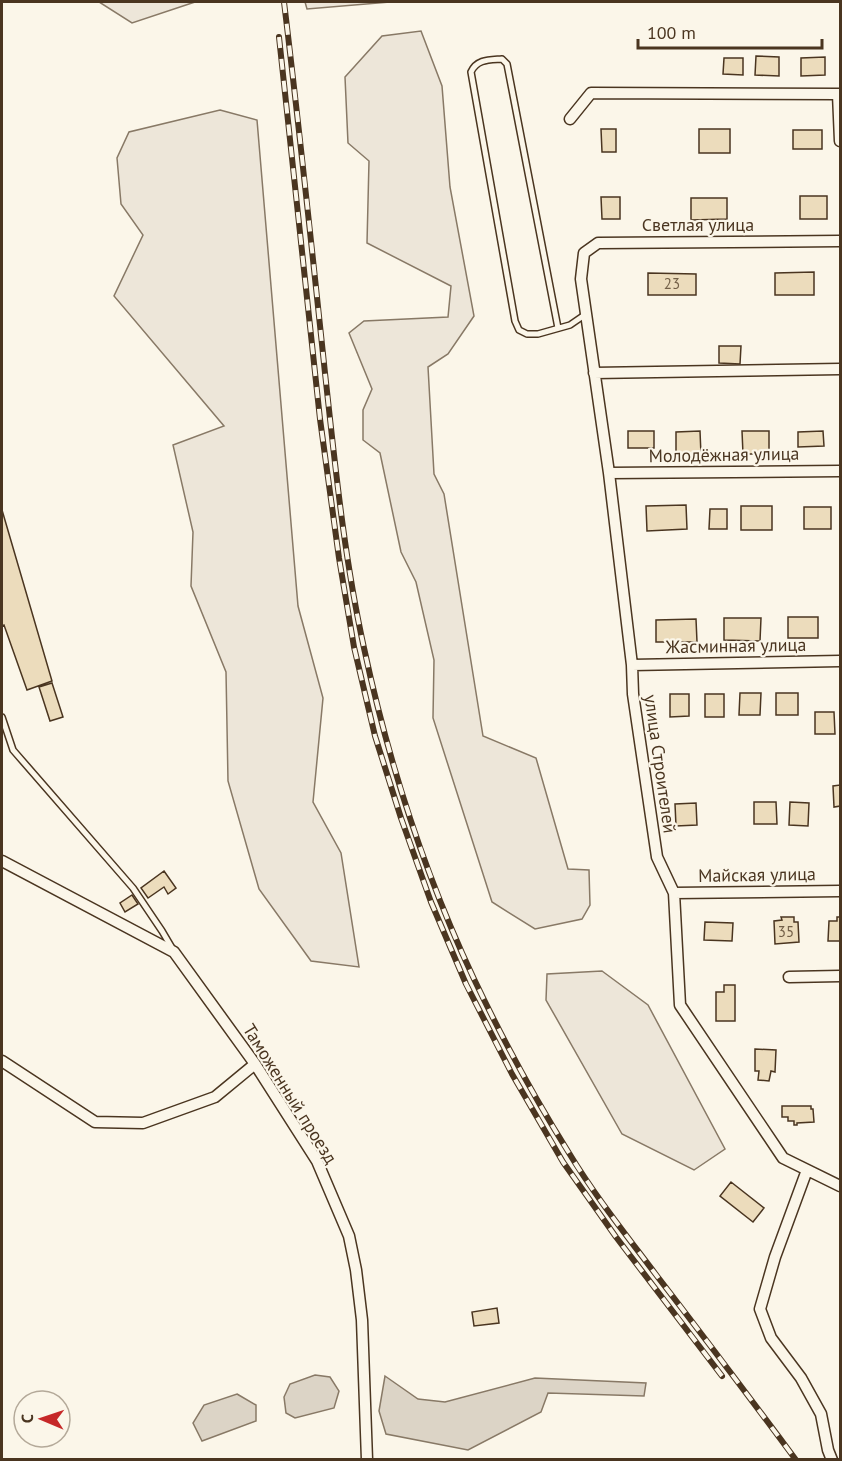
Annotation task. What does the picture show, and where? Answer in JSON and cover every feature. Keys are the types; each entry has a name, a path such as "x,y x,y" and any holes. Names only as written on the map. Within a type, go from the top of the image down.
{"street":[{"path":"570,119 591,93 839,94 840,141"},
{"name":"Светлая улица","path":"581,279 584,253 598,243 840,241"},
{"name":"улица Строителей","path":"581,279 609,473 632,665 633,694 657,857 674,893 680,1005 783,1158 840,1186"},
{"path":"594,373 840,369"},
{"name":"Молодёжная улица","path":"609,473 840,471"},
{"name":"Жасминная улица","path":"632,665 840,661"},
{"name":"Таможенный проезд","path":"2,861 174,952 255,1064 317,1161 350,1236 362,1320 367,1460"},
{"name":"Майская улица","path":"674,893 840,891"},
{"path":"789,977 840,976"},
{"path":"2,1061 95,1122 143,1123 215,1097 255,1064"},
{"path":"807,1170 775,1257 760,1308 771,1338 801,1378 821,1414 832,1460"}],"lane":[{"path":"558,328 507,64 502,59 482,61 474,66 471,72 515,321 519,330 527,334 538,334 570,325 585,314"},
{"path":"2,717 13,750 133,888 174,952"}],"shaded area":[{"path":"99,2 195,2 132,23"},
{"path":"305,2 390,2 307,9"},
{"path":"421,31 442,86 450,187 474,316 448,354 428,367 434,474 444,494 483,736 536,758 568,869 589,870 590,905 582,919 535,929 492,902 433,718 434,660 416,582 401,552 380,453 363,440 363,410 372,389 349,333 364,321 448,317 451,286 367,243 369,161 348,143 345,77 382,36"},
{"path":"220,110 257,120 298,606 323,698 313,802 341,853 359,967 311,961 259,889 228,781 226,672 191,586 193,532 173,445 224,426 114,296 143,235 121,204 117,158 129,132"},
{"path":"602,971 648,1005 725,1149 694,1170 622,1134 546,1000 547,974"},
{"path":"315,1375 330,1377 339,1391 334,1408 295,1418 286,1413 284,1397 290,1384"},
{"path":"385,1376 418,1399 445,1402 535,1378 646,1383 644,1396 548,1393 541,1412 468,1450 386,1434 379,1411"},
{"path":"237,1394 256,1405 256,1421 202,1441 193,1423 204,1405"}],"building":[{"path":"756,56 779,57 779,76 755,75"},
{"path":"825,57 825,75 801,76 801,58"},
{"path":"724,58 743,58 743,75 723,74"},
{"path":"601,129 616,129 616,152 602,152"},
{"path":"699,129 730,129 730,153 699,153"},
{"path":"793,130 822,130 822,149 793,149"},
{"path":"800,196 827,196 827,219 800,219"},
{"path":"601,197 620,197 620,219 602,219"},
{"path":"691,198 727,198 727,219 691,220"},
{"path":"814,272 814,295 775,295 775,273"},
{"path":"648,273 696,274 696,295 648,295"},
{"path":"719,346 741,346 740,364 719,363"},
{"path":"628,431 654,431 654,448 628,448"},
{"path":"700,431 701,455 676,455 676,432"},
{"path":"742,431 769,431 769,454 743,454"},
{"path":"823,431 824,446 798,447 798,432"},
{"path":"686,505 687,529 647,531 646,506"},
{"path":"741,506 772,506 772,530 741,530"},
{"path":"804,507 831,507 831,529 804,529"},
{"path":"710,509 727,509 727,529 709,529"},
{"path":"2,510 52,681 27,690 4,625 2,626"},
{"path":"788,617 818,617 818,638 788,638"},
{"path":"724,618 761,618 760,641 724,640"},
{"path":"696,619 697,642 656,642 656,620"},
{"path":"52,683 63,717 50,721 39,687"},
{"path":"740,693 761,693 760,715 739,715"},
{"path":"776,693 798,693 798,715 776,715"},
{"path":"670,694 689,694 689,716 670,717"},
{"path":"705,694 724,694 724,717 705,717"},
{"path":"815,712 834,712 835,734 815,734"},
{"path":"840,785 840,806 834,807 833,786"},
{"path":"754,802 776,802 777,824 754,824"},
{"path":"790,802 809,803 808,826 789,825"},
{"path":"696,803 697,825 676,826 675,804"},
{"path":"164,871 176,888 168,894 164,887 148,898 141,888"},
{"path":"132,895 138,904 125,912 120,903"},
{"path":"781,917 794,917 794,922 798,922 799,942 775,944 774,921 782,920"},
{"path":"837,917 840,917 840,941 828,941 829,921 837,921"},
{"path":"705,922 733,923 732,941 704,940"},
{"path":"724,985 735,985 735,1021 716,1021 716,992 724,992"},
{"path":"755,1049 776,1050 775,1072 771,1071 769,1081 758,1080 759,1071 755,1071"},
{"path":"782,1106 811,1106 814,1122 794,1125 794,1121 788,1121 788,1117 782,1117"},
{"path":"731,1182 764,1208 753,1222 720,1196"},
{"path":"497,1308 499,1323 474,1326 472,1312"}],"railway":[{"path":"284,2 336,476 351,579 364,648 384,732 424,858 456,940 485,1001 531,1089 569,1153 612,1216 796,1460"},
{"path":"279,37 320,419 339,558 354,647 375,736 401,818 431,902 466,984 512,1074 563,1162 616,1237 722,1376"}]}
